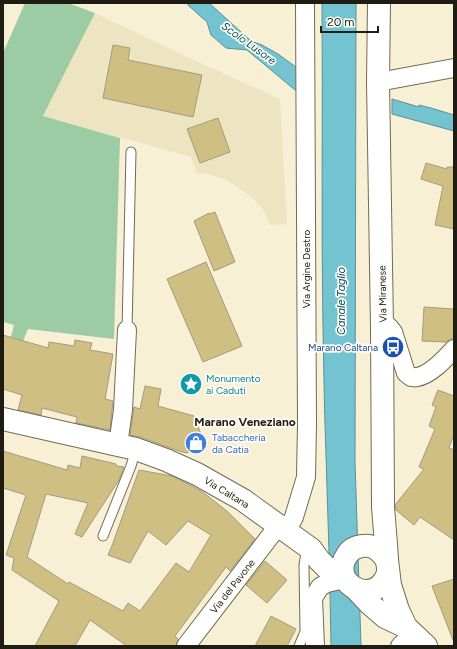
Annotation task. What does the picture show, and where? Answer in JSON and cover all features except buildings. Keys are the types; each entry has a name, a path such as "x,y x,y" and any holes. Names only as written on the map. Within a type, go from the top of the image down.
{"main road":[{"name":"Via Miranese","path":"379,3 378,82 383,507 387,566"},
{"name":"Via Caltana","path":"3,419 127,447 166,460 197,474 243,500 309,547 329,570 360,591 385,617 411,638"},
{"name":"Via Miranese","path":"361,543 379,517 383,507"},
{"name":"Via Caltana","path":"309,547 361,543"},
{"path":"361,543 374,547 382,552 387,566 384,581 377,588 360,591 342,569 344,560 361,543"},
{"name":"Via Caltana","path":"387,566 390,585 398,610 411,638"}],"street":[{"name":"Via Argine Destro","path":"282,529 294,517 306,477 305,3"},
{"path":"378,82 454,68"},
{"path":"382,326 389,327 393,332 406,373 410,377 418,377 427,373 442,363 454,349"},
{"path":"127,330 123,410 127,447"},
{"name":"Via del Pavone","path":"186,646 282,529"},
{"path":"315,646 313,598 320,587 327,583 360,591"}],"lane":[{"path":"127,330 131,152"},
{"path":"104,536 131,466 127,447"},
{"path":"299,646 305,632 304,565 309,547"}],"shaded area":[{"path":"95,13 280,99 287,224 270,225 264,211 252,197 227,180 207,174 197,173 191,157 43,116"}],"green space":[{"path":"25,3 68,3 95,13 43,116 120,138 114,339 28,329 23,341 11,337 14,325 3,322 3,53"}],"water":[{"name":"Scolo Lusore","path":"187,3 209,3 251,41 278,54 300,70 301,88 295,90 247,50 226,48 211,35 207,22"},
{"name":"Canale Taglio","path":"322,3 356,3 355,462 361,646 331,646 322,288"},
{"path":"392,99 454,115 454,131 392,114"}],"place":[{"name":"Marano Caltana","path":"393,347"},
{"name":"Monumento ai Caduti","path":"191,384"},
{"name":"Tabaccheria da Catia","path":"196,443"}],"district":[{"name":"Marano Veneziano","path":"245,422"}]}
